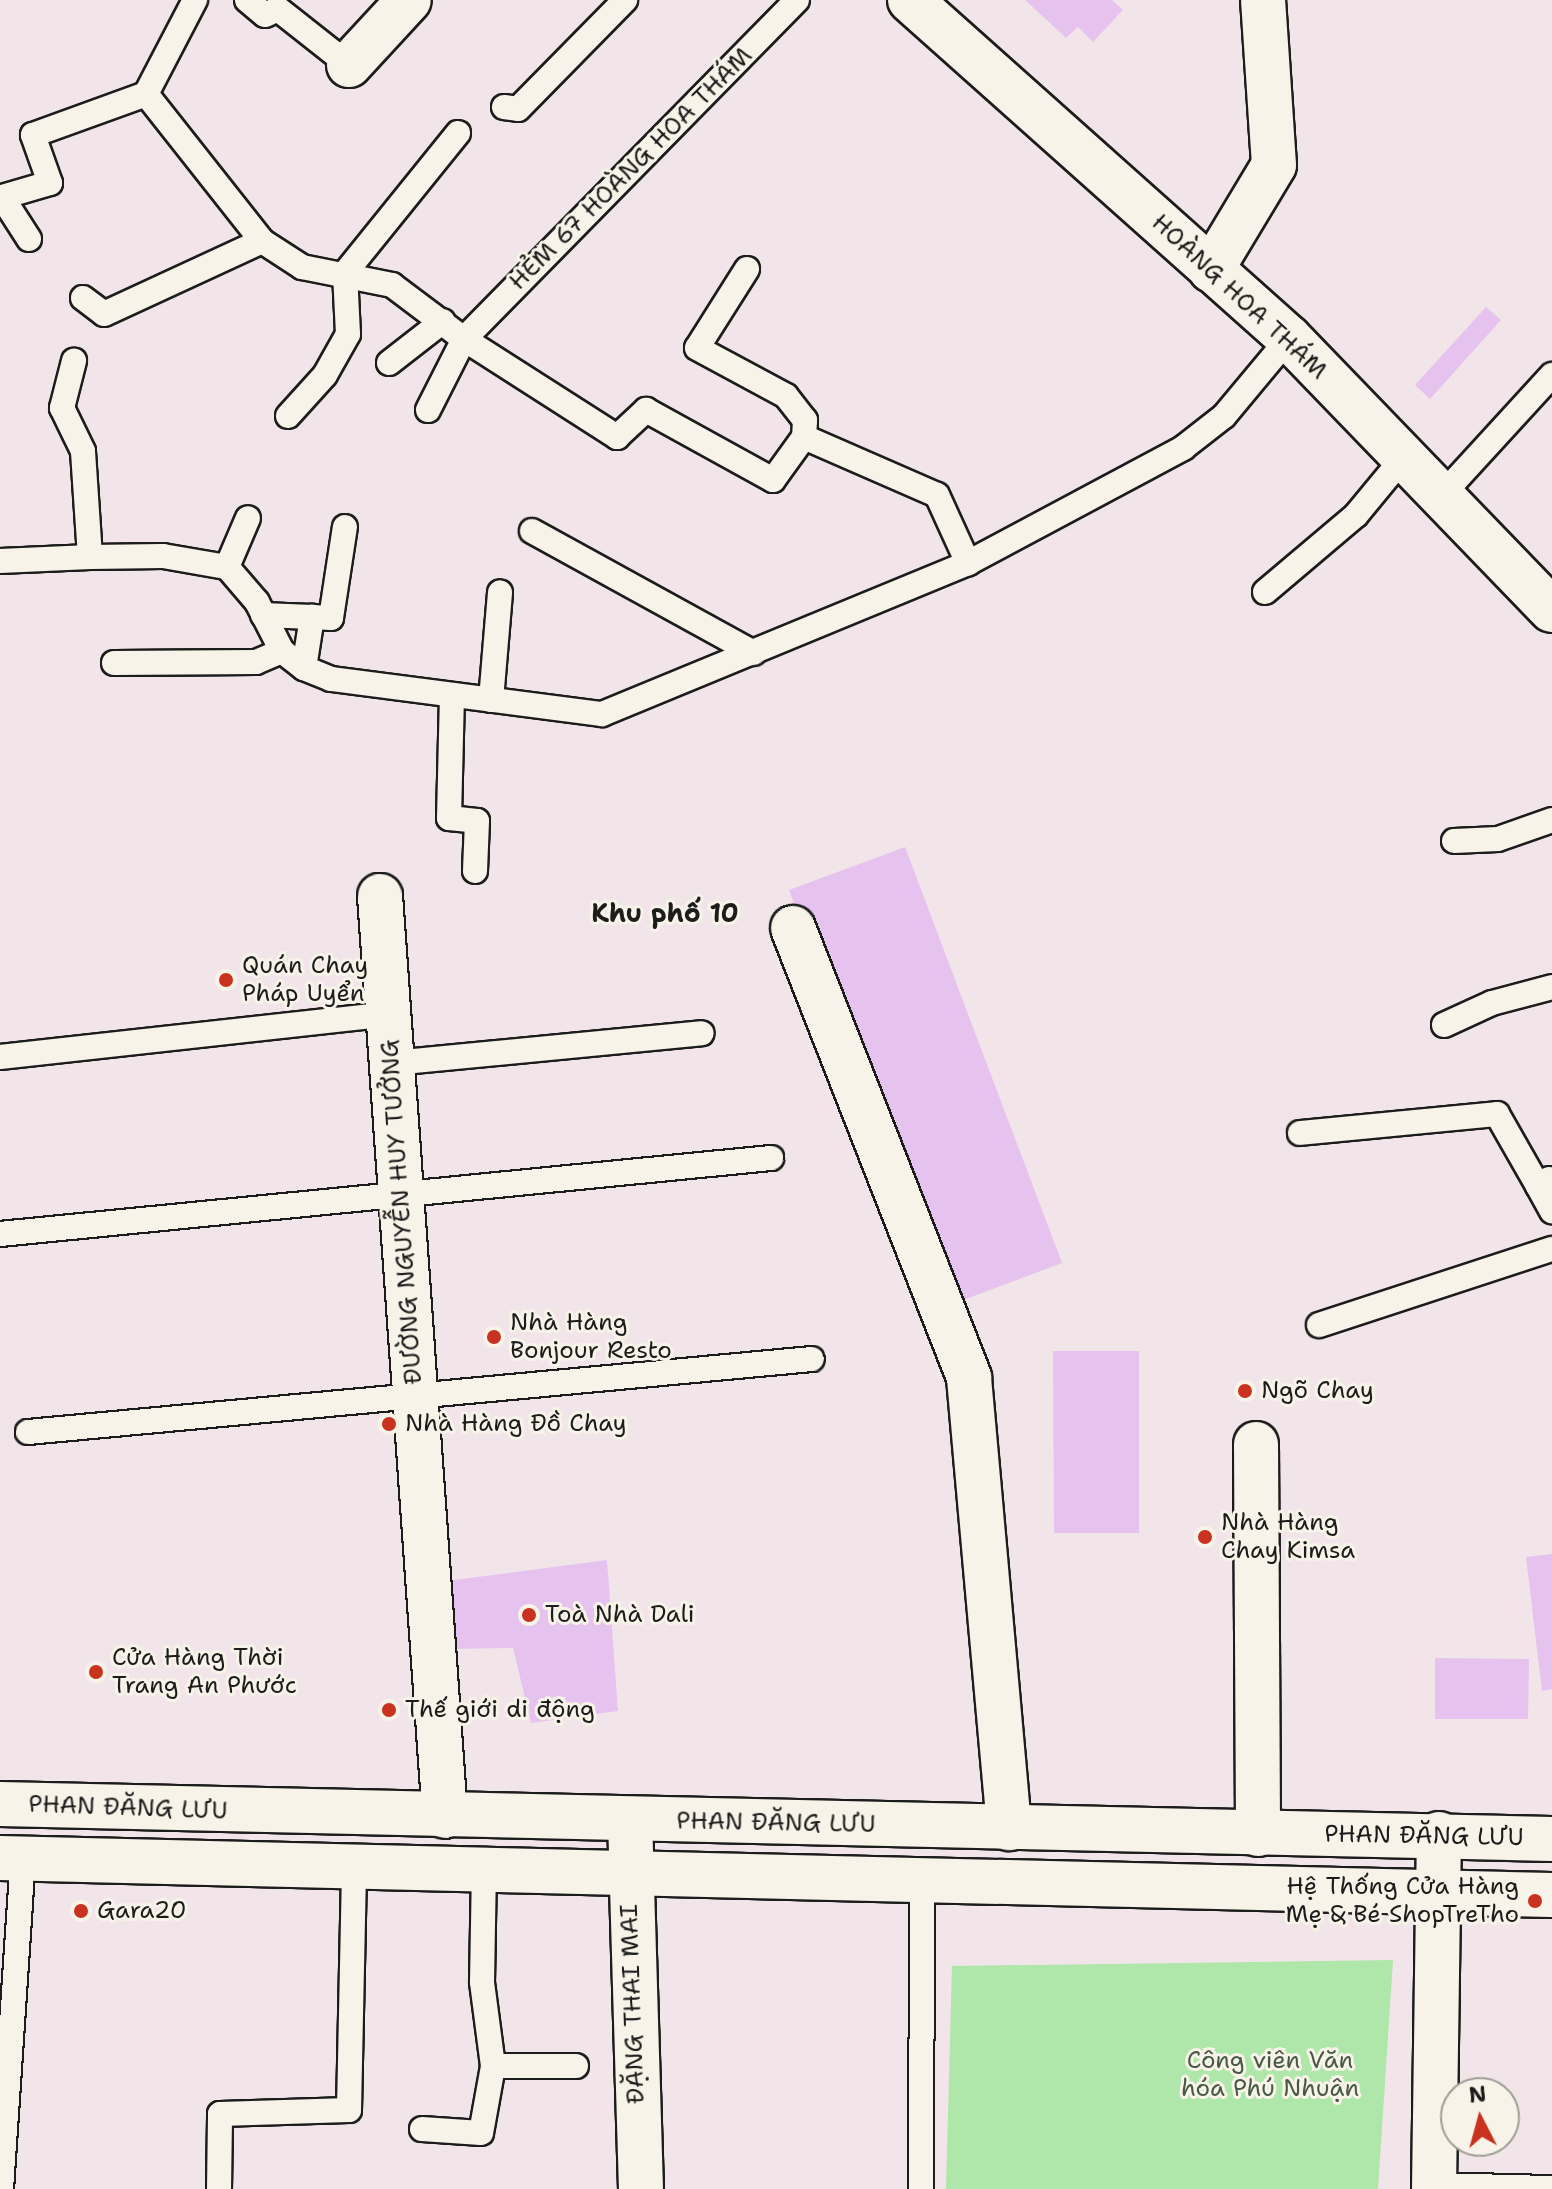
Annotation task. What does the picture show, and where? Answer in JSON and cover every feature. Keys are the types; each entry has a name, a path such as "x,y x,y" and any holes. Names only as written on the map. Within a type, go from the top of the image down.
{"street":[{"path":"349,65 409,0"},
{"name":"HOÀNG HOA THÁM","path":"910,0 1289,338 1552,610"},
{"path":"1211,270 1274,165 1263,0"},
{"name":"ĐƯỜNG NGUYỄN HUY TƯỞNG","path":"380,896 404,1194 414,1393 445,1816"},
{"path":"793,928 969,1378 1009,1828"},
{"path":"1256,1444 1258,1834"},
{"name":"PHAN ĐĂNG LƯU","path":"0,1804 1258,1834 1439,1834 1552,1839"},
{"name":"ĐẶNG THAI MAI","path":"630,1819 628,1874 641,2189"},
{"path":"1434,2187 1439,1834"},
{"path":"12,1858 1552,1895"}],"lane":[{"path":"29,239 2,197 50,183 33,135 146,94 195,0"},
{"path":"247,0 265,15 278,9 349,65"},
{"path":"504,107 518,109 625,0"},
{"name":"HẺM 67 HOÀNG HOA THÁM","path":"428,410 464,339 797,0"},
{"path":"146,94 262,241 302,267 345,273 392,285 464,339 617,437 646,410 773,480 804,437 805,420 786,396 697,348 747,269"},
{"path":"288,416 325,375 348,334 345,273 458,133"},
{"path":"83,298 104,314 262,241"},
{"path":"389,363 443,321"},
{"path":"0,561 163,556 227,567 263,615 282,651 304,668 331,679 602,714 968,563 1183,448 1224,416 1289,338"},
{"path":"74,361 62,408 83,451 90,557"},
{"path":"1442,495 1552,375"},
{"path":"804,437 937,495 968,563"},
{"path":"1265,592 1336,534 1404,457"},
{"path":"227,567 248,518"},
{"path":"263,615 331,618 345,527"},
{"path":"532,531 754,653"},
{"path":"491,700 500,592"},
{"path":"304,668 312,617"},
{"path":"114,663 239,663 282,651"},
{"path":"452,695 449,818 477,821 475,871"},
{"path":"1454,841 1498,839 1552,820"},
{"path":"1444,1025 1492,1003 1552,987"},
{"path":"0,1057 388,1014"},
{"path":"393,1063 702,1033"},
{"path":"1300,1133 1497,1114 1545,1182 1552,1211"},
{"path":"0,1234 771,1158"},
{"path":"1319,1325 1552,1249"},
{"path":"28,1432 414,1393 812,1359"},
{"path":"1,2189 12,1858"},
{"path":"219,2189 220,2114 349,2110 354,1866"},
{"path":"422,2129 481,2133 493,2066 482,1982 484,1870"},
{"path":"921,2189 922,1879"},
{"path":"493,2066 576,2066"},
{"path":"1434,2187 1552,2188"}],"green space":[{"name":"Công viên Văn hóa Phú Nhuận","path":"1393,1960 1378,2189 946,2189 952,1966"}],"building":[{"path":"1025,0 1112,0 1123,10 1093,42 1078,27 1066,38"},
{"path":"1486,307 1501,320 1430,399 1415,385"},
{"path":"905,847 1062,1263 947,1306 789,890"},
{"path":"1053,1351 1139,1351 1139,1533 1054,1533"},
{"path":"1552,1554 1552,1689 1542,1691 1526,1557"},
{"name":"Toà Nhà Dali","path":"607,1560 618,1711 531,1723 513,1648 447,1649 446,1581"},
{"path":"1435,1658 1529,1659 1528,1719 1435,1719"}],"place":[{"name":"Quán Chay Pháp Uyển","path":"226,980"},
{"name":"Nhà Hàng Bonjour Resto","path":"494,1337"},
{"name":"Ngõ Chay","path":"1245,1391"},
{"name":"Nhà Hàng Đồ Chay","path":"389,1424"},
{"name":"Nhà Hàng Chay Kimsa","path":"1205,1537"},
{"name":"Toà Nhà Dali","path":"529,1615"},
{"name":"Cửa Hàng Thời Trang An Phước","path":"96,1672"},
{"name":"Thế giới di động","path":"389,1710"},
{"name":"Hệ Thống Cửa Hàng Mẹ & Bé ShopTreTho","path":"1535,1901"},
{"name":"Gara20","path":"81,1911"}],"district":[{"name":"Khu phố 10","path":"665,913"}]}
